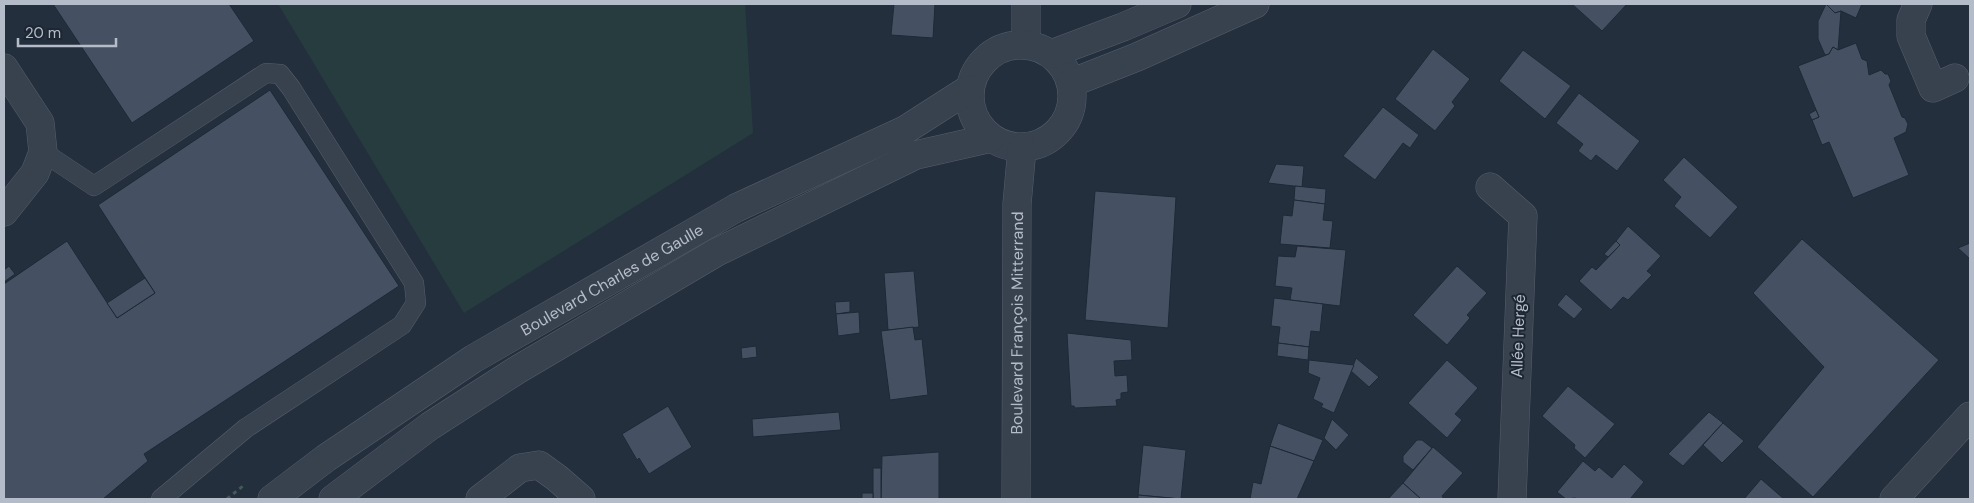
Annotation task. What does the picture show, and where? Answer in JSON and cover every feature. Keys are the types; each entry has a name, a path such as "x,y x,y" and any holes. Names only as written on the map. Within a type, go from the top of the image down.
{"street":[{"path":"1026,4 1038,49 1063,66 1071,83 1072,98 1070,113 1062,127 1052,138 1038,145 1022,148 1006,146 991,138 980,129 973,116 969,103 969,89 974,74 983,61 995,51 1010,45 1038,49 1123,27 1177,4"},
{"path":"1071,83 1137,57 1255,4"},
{"path":"1918,4 1911,20 1911,36 1933,88 1955,78"},
{"path":"4,68 40,124 42,152 35,173 4,212"},
{"name":"Boulevard Charles de Gaulle","path":"272,499 326,458 473,359 736,208 905,130 969,89"},
{"name":"Boulevard Charles de Gaulle","path":"333,499 430,426 517,370 717,252 916,155 991,138"},
{"name":"Boulevard François Mitterrand","path":"1016,499 1017,204 1022,148"},
{"name":"Allée Hergé","path":"1490,187 1523,216 1512,499"},
{"path":"1894,499 1970,416"},
{"path":"480,499 520,468 539,465 581,499"}],"lane":[{"path":"42,152 94,186 266,73 280,74 291,88 414,283 416,303 402,325 246,428 160,499"}],"green space":[{"path":"278,4 745,4 753,133 464,313"}],"building":[{"path":"53,4 229,4 254,41 132,123"},
{"path":"894,4 935,4 933,38 891,35"},
{"path":"1572,4 1627,4 1602,31"},
{"path":"1825,4 1862,4 1856,18 1841,11 1835,13"},
{"path":"1826,4 1835,13 1841,11 1838,50 1833,47 1829,54 1825,55 1818,39 1818,21"},
{"path":"1856,43 1862,59 1867,61 1869,75 1881,70 1888,74 1891,81 1889,85 1902,117 1905,118 1908,124 1906,132 1894,138 1909,175 1853,198 1829,142 1822,145 1812,120 1819,117 1798,66 1829,54 1833,47 1838,50"},
{"path":"1433,49 1470,79 1452,102 1455,106 1435,131 1395,99"},
{"path":"1523,50 1571,86 1545,119 1499,81"},
{"path":"270,90 399,286 144,454 148,461 103,499 4,499 4,284 67,241 117,318 155,293 98,205"},
{"path":"1579,93 1640,141 1617,171 1596,155 1591,161 1578,151 1583,144 1556,123"},
{"path":"1383,107 1419,135 1410,148 1403,143 1375,180 1343,156"},
{"path":"1816,110 1819,117 1812,120 1809,114"},
{"path":"1684,157 1738,207 1710,238 1674,206 1681,197 1663,180"},
{"path":"1276,164 1304,166 1302,187 1268,183"},
{"path":"1295,186 1326,189 1325,204 1294,200"},
{"path":"1095,191 1176,197 1168,328 1085,320"},
{"path":"1294,200 1325,204 1323,220 1333,221 1330,248 1280,244 1283,215 1292,216"},
{"path":"1628,226 1661,256 1647,271 1652,275 1628,300 1623,297 1611,310 1579,281 1592,267 1596,270 1620,245 1616,241"},
{"path":"1802,239 1939,360 1813,497 1757,447 1824,367 1753,293"},
{"path":"1616,241 1620,245 1608,257 1604,254"},
{"path":"1970,243 1970,259 1958,248"},
{"path":"1297,246 1346,250 1340,306 1290,300 1292,288 1275,286 1278,256 1295,257"},
{"path":"9,266 15,274 4,282 4,270"},
{"path":"1457,266 1487,293 1467,315 1470,318 1447,345 1413,315"},
{"path":"914,271 919,327 888,330 884,273"},
{"path":"145,278 155,293 117,318 107,303"},
{"path":"1566,294 1583,309 1574,319 1557,305"},
{"path":"1274,298 1323,304 1320,332 1311,331 1309,347 1278,343 1280,327 1271,326"},
{"path":"850,301 850,312 836,314 835,302"},
{"path":"859,312 860,333 838,336 836,314"},
{"path":"913,327 915,340 922,339 928,395 890,400 881,331"},
{"path":"1067,333 1131,340 1132,360 1114,361 1115,376 1127,375 1128,392 1121,393 1121,399 1116,400 1117,406 1075,408 1071,406"},
{"path":"1278,343 1309,347 1308,360 1277,356"},
{"path":"756,346 757,357 742,359 741,348"},
{"path":"1356,358 1379,377 1369,387 1351,371"},
{"path":"1309,360 1354,365 1334,413 1321,407 1323,404 1313,399 1320,378 1308,373"},
{"path":"1447,360 1478,388 1455,414 1462,420 1447,438 1408,403"},
{"path":"1568,386 1615,424 1585,458 1574,448 1575,445 1542,416"},
{"path":"668,406 692,447 649,474 639,458 637,460 622,434"},
{"path":"839,412 841,430 753,437 752,419"},
{"path":"1709,412 1723,423 1683,466 1668,454"},
{"path":"1332,419 1349,435 1336,450 1324,438"},
{"path":"1278,423 1323,440 1314,461 1270,446"},
{"path":"1723,423 1744,441 1722,463 1703,445"},
{"path":"1417,440 1422,440 1432,448 1413,470 1403,462 1403,456"},
{"path":"1143,445 1186,450 1181,499 1138,495"},
{"path":"1270,446 1314,461 1297,499 1250,499 1253,482 1261,484"},
{"path":"1433,447 1463,473 1442,496 1444,499 1421,499 1403,483"},
{"path":"939,452 939,499 881,499 882,456"},
{"path":"1583,461 1595,471 1599,467 1612,478 1624,464 1644,482 1630,499 1566,499 1557,492"},
{"path":"873,468 881,468 881,499 873,499"},
{"path":"1761,479 1784,499 1744,499"},
{"path":"1403,483 1421,499 1388,499"},
{"path":"862,493 873,493 873,499 862,499"},
{"path":"1138,495 1180,499 1138,499"}]}
